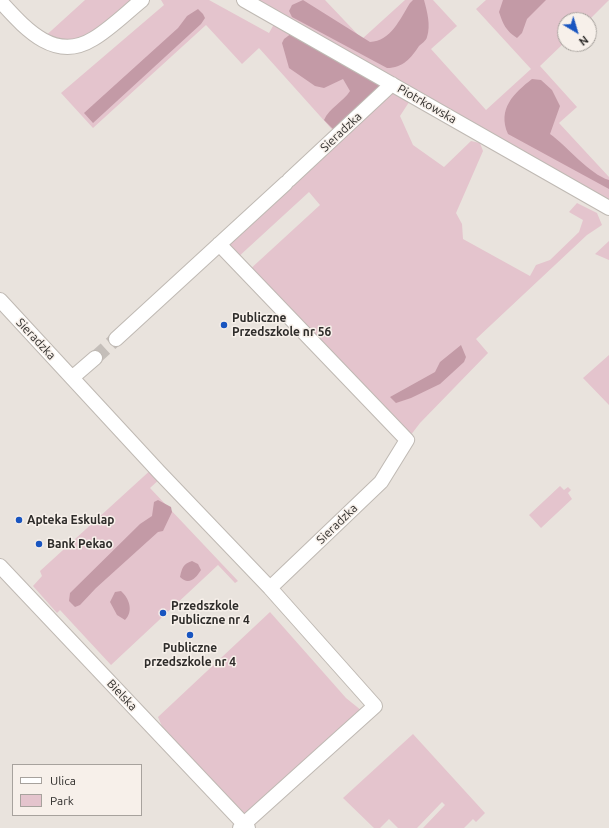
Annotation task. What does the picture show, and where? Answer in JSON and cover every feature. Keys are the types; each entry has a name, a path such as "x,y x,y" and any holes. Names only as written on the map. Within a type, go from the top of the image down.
{"street":[{"path":"0,1 26,29 41,40 55,45 73,47 93,40 142,0"},
{"name":"Piotrkowska","path":"244,0 609,208"},
{"name":"Sieradzka","path":"116,339 392,84"},
{"name":"Sieradzka","path":"0,300 73,377 163,476 270,588 381,482 406,440 220,244"},
{"path":"73,377 95,358"},
{"name":"Bielska","path":"0,566 244,827"},
{"path":"244,827 375,706 270,588"}],"green space":[{"path":"85,0 142,0 73,47 41,40"},
{"path":"161,0 209,0 269,33 277,19 244,0 325,0 362,39 405,0 433,0 457,26 431,49 486,110 531,69 476,9 486,0 609,0 597,12 557,12 557,50 540,66 577,107 559,123 609,177 609,208 413,96 400,116 413,145 444,167 471,141 480,143 483,151 456,213 462,224 463,239 530,276 536,265 550,260 579,232 583,220 569,212 577,203 597,213 602,225 587,235 476,339 488,353 420,423 407,440 247,272 320,205 309,192 236,259 219,244 337,135 259,48 242,64 206,25 93,128 61,93 164,5"},
{"path":"609,241 609,260 595,254"},
{"path":"609,355 609,405 583,378"},
{"path":"154,467 163,476 150,488 238,581 235,583 218,565 111,665 60,610 57,613 33,586 42,576 40,571"},
{"path":"560,486 564,490 568,487 571,490 568,493 572,499 541,528 529,515"},
{"path":"270,612 346,698 362,711 241,821 170,745 158,717"},
{"path":"413,734 485,813 476,822 473,819 464,828 423,828 445,805 442,802 417,828 398,828 389,819 380,828 374,828 343,798"}],"shaded area":[{"path":"303,0 370,42 384,38 394,28 413,0 424,0 429,23 427,37 406,62 393,68 387,68 292,17 289,11 292,5"},
{"path":"503,0 546,0 527,19 522,33 517,38 508,30 500,16 499,12"},
{"path":"198,9 205,18 201,24 93,123 84,113 178,28 187,16"},
{"path":"292,33 378,81 379,87 334,130 324,120 329,112 350,91 343,79 324,88 315,86 289,68 282,43 284,39"},
{"path":"532,79 541,80 552,90 560,106 550,134 586,166 601,177 609,180 609,189 508,134 505,125 505,117 509,102 519,90"},
{"path":"461,345 466,357 464,362 440,384 411,398 396,403 390,397 435,372 440,362"},
{"path":"158,500 171,507 172,512 163,531 158,532 96,588 80,605 75,607 69,601 70,593 140,524 152,516 154,502"},
{"path":"192,561 198,564 201,570 192,580 183,580 180,577 181,571 185,565"},
{"path":"121,591 128,601 130,609 125,620 117,615 110,602 115,592"}],"tunnel":[{"path":"95,358 116,339"}],"place":[{"name":"Publiczne Przedszkole nr 56","path":"224,325"},
{"name":"Apteka Eskulap","path":"19,520"},
{"name":"Bank Pekao","path":"39,544"},
{"name":"Przedszkole Publiczne nr 4","path":"163,613"},
{"name":"Publiczne przedszkole nr 4","path":"190,635"}]}
